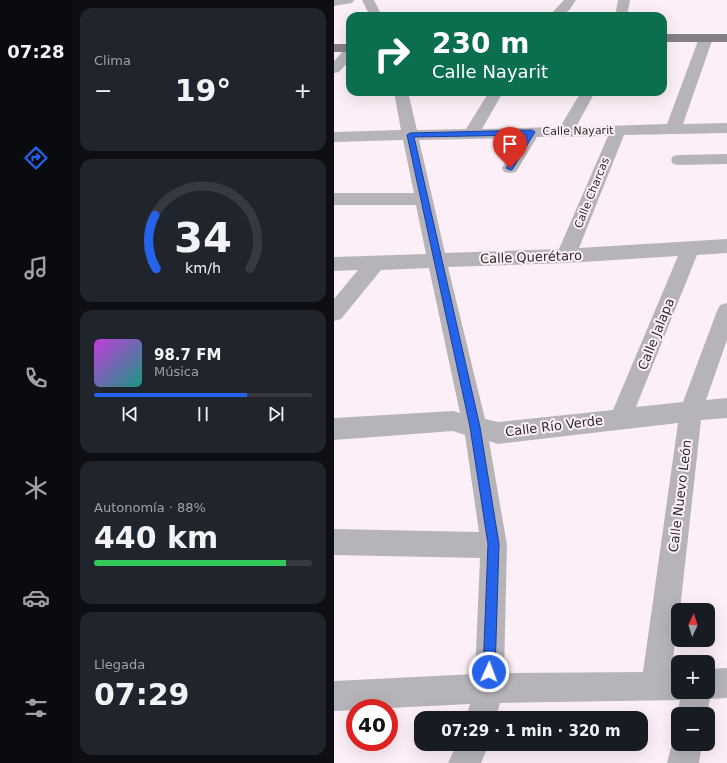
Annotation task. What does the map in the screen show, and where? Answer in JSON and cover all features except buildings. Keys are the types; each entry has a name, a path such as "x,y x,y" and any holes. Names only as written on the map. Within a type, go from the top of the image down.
{"main road":[{"path":"667,38 727,38"},
{"path":"334,48 346,48"}],"street":[{"path":"334,2 348,0"},
{"path":"368,0 374,12"},
{"path":"559,12 570,0"},
{"path":"622,12 624,0"},
{"path":"673,129 706,38"},
{"path":"334,69 346,56"},
{"path":"403,96 437,261 475,427 494,544 489,688 483,711"},
{"path":"471,133 494,96"},
{"path":"566,131 586,96"},
{"name":"Calle Nayarit","path":"334,137 727,128"},
{"name":"Calle Charcas","path":"566,256 618,130"},
{"path":"510,168 532,132"},
{"path":"679,160 727,159"},
{"path":"334,199 424,199"},
{"name":"Calle Querétaro","path":"334,264 566,256 727,246"},
{"name":"Calle Jalapa","path":"620,419 690,249"},
{"path":"334,313 375,263"},
{"name":"Calle Nuevo León","path":"667,686 691,411 727,311"},
{"name":"Calle Río Verde","path":"334,429 453,420 498,433 727,408"},
{"path":"334,542 494,544"},
{"path":"715,684 727,683"},
{"path":"334,696 489,688 667,686"},
{"path":"464,763 470,751"},
{"path":"477,751 482,763"},
{"path":"683,763 686,751"}],"route":[{"path":"489,672 494,544 475,427 410,135 532,132 510,168"}]}
